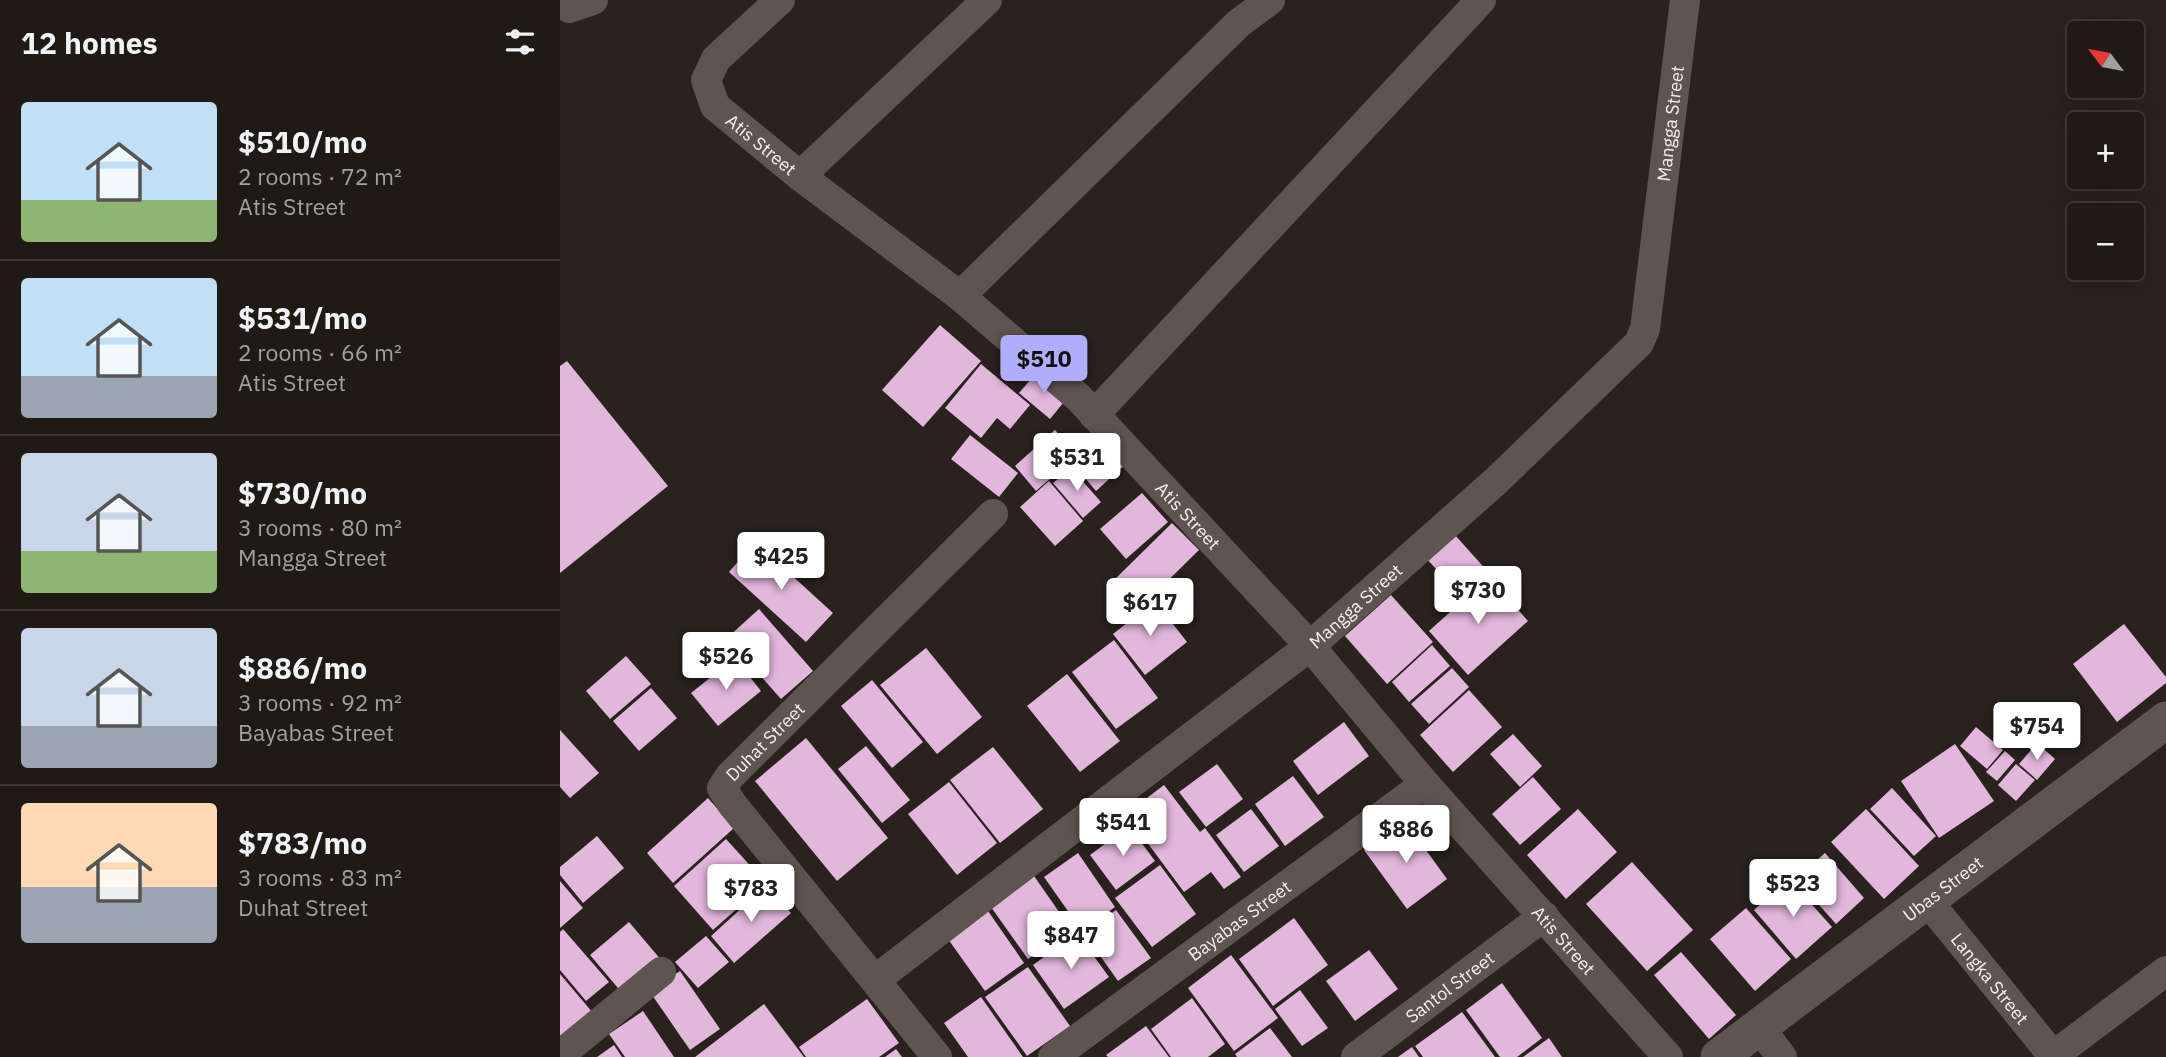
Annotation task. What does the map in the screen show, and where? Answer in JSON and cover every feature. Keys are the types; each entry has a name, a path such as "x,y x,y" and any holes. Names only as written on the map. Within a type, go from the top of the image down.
{"street":[{"path":"560,2 569,8 593,0"},
{"name":"Atis Street","path":"780,0 716,59 706,80 715,106 800,176 960,296 1079,398 1310,646 1425,784 1668,1057"},
{"path":"800,176 987,0"},
{"path":"960,296 1239,23 1270,0"},
{"path":"1094,415 1480,0"},
{"name":"Mangga Street","path":"875,980 1310,646 1496,481 1639,344 1645,329 1685,0"},
{"name":"Duhat Street","path":"937,1057 732,804 722,788 730,776 993,514"},
{"name":"Ubas Street","path":"1719,1057 2166,720"},
{"name":"Bayabas Street","path":"1053,1057 1425,784"},
{"name":"Langka Street","path":"1926,899 2053,1056"},
{"name":"Santol Street","path":"1356,1057 1544,916"},
{"path":"2053,1056 2166,971"},
{"path":"560,1055 662,972"},
{"path":"1758,1026 1782,1057"}],"building":[{"path":"940,325 981,361 923,427 882,390"},
{"path":"567,361 668,486 560,573 560,366"},
{"path":"981,364 1030,405 1010,429 997,418 981,438 945,408"},
{"path":"1037,372 1068,397 1050,419 1019,393"},
{"path":"1055,430 1077,455 1036,491 1015,466"},
{"path":"970,435 1018,473 999,497 951,459"},
{"path":"1105,436 1128,462 1096,491 1073,464"},
{"path":"1071,468 1101,502 1083,518 1053,483"},
{"path":"1049,481 1083,521 1055,546 1020,507"},
{"path":"1142,493 1168,522 1126,559 1100,529"},
{"path":"1172,523 1199,550 1136,612 1110,584"},
{"path":"1454,534 1490,574 1462,598 1427,559"},
{"path":"755,542 833,613 806,642 729,572"},
{"path":"1489,577 1528,621 1468,675 1429,631"},
{"path":"1391,595 1433,642 1387,684 1345,636"},
{"path":"1155,601 1187,642 1145,675 1113,634"},
{"path":"759,609 813,671 781,699 727,638"},
{"path":"2124,624 2166,677 2166,683 2117,722 2073,664"},
{"path":"1114,640 1158,698 1116,729 1072,672"},
{"path":"1432,645 1450,666 1409,702 1392,682"},
{"path":"926,648 982,717 937,754 880,685"},
{"path":"626,656 651,684 610,719 586,691"},
{"path":"735,658 761,691 718,726 691,693"},
{"path":"1452,668 1469,687 1429,724 1411,704"},
{"path":"1067,674 1120,741 1080,772 1027,706"},
{"path":"872,680 923,742 892,768 841,706"},
{"path":"651,688 677,718 639,751 613,721"},
{"path":"1469,690 1502,727 1453,772 1420,735"},
{"path":"1344,722 1369,756 1318,795 1293,761"},
{"path":"1976,727 2003,750 1987,769 1960,746"},
{"path":"560,730 599,773 570,798 560,787"},
{"path":"1513,734 1542,766 1520,787 1490,754"},
{"path":"806,738 888,838 837,881 755,781"},
{"path":"2037,743 2055,759 2037,780 2019,764"},
{"path":"1955,744 1994,801 1939,838 1901,781"},
{"path":"866,746 910,800 882,823 838,769"},
{"path":"993,747 1043,809 1000,843 950,780"},
{"path":"2005,751 2015,760 1997,781 1986,772"},
{"path":"1217,764 1243,799 1206,827 1179,792"},
{"path":"2016,764 2035,780 2016,801 1998,785"},
{"path":"1293,776 1324,817 1285,846 1255,804"},
{"path":"1533,777 1561,809 1520,845 1492,814"},
{"path":"949,782 997,843 957,875 908,814"},
{"path":"1164,785 1200,832 1205,828 1241,877 1224,889 1211,872 1184,892 1126,814"},
{"path":"1892,788 1936,836 1914,856 1870,809"},
{"path":"708,798 734,828 673,883 647,853"},
{"path":"1251,809 1279,846 1244,872 1216,835"},
{"path":"1578,809 1617,852 1566,899 1527,855"},
{"path":"1866,809 1919,866 1884,899 1831,842"},
{"path":"1404,820 1447,879 1407,909 1364,850"},
{"path":"1129,826 1155,861 1116,890 1090,855"},
{"path":"597,836 624,868 583,903 560,875 560,867"},
{"path":"726,839 766,883 713,930 674,886"},
{"path":"1078,853 1115,907 1082,931 1044,877"},
{"path":"1825,853 1864,898 1836,924 1796,879"},
{"path":"1632,862 1693,930 1647,971 1586,904"},
{"path":"1160,865 1196,914 1152,947 1115,898"},
{"path":"1034,876 1071,929 1028,959 991,907"},
{"path":"1789,879 1832,927 1796,959 1754,910"},
{"path":"560,881 583,908 560,928"},
{"path":"766,886 791,913 734,963 711,936"},
{"path":"1746,908 1791,959 1755,991 1710,939"},
{"path":"1116,910 1151,958 1118,981 1084,933"},
{"path":"988,911 1024,963 985,991 948,939"},
{"path":"1294,918 1328,965 1273,1006 1239,959"},
{"path":"629,922 662,961 623,994 590,955"},
{"path":"563,929 609,982 586,1001 560,970 560,932"},
{"path":"1077,933 1109,977 1064,1009 1033,965"},
{"path":"706,936 729,962 698,988 675,962"},
{"path":"1369,950 1398,989 1355,1021 1326,981"},
{"path":"1681,952 1736,1015 1709,1039 1654,975"},
{"path":"1231,955 1278,1018 1234,1051 1188,988"},
{"path":"1028,967 1070,1026 1027,1056 985,997"},
{"path":"680,971 720,1029 690,1050 650,992"},
{"path":"560,974 593,1013 560,1040"},
{"path":"1502,983 1542,1038 1517,1057 1500,1057 1466,1010"},
{"path":"1300,990 1328,1028 1302,1046 1275,1009"},
{"path":"981,997 1023,1057 968,1057 944,1023"},
{"path":"1192,998 1225,1044 1208,1057 1171,1057 1151,1029"},
{"path":"867,999 899,1043 879,1057 806,1057 799,1047"},
{"path":"764,1004 804,1057 695,1057"},
{"path":"643,1011 674,1057 625,1057 609,1034"},
{"path":"1462,1012 1495,1057 1423,1057 1415,1046"},
{"path":"1146,1026 1169,1057 1106,1055"},
{"path":"1270,1028 1292,1057 1237,1057 1235,1054"},
{"path":"1549,1038 1562,1057 1523,1057"},
{"path":"614,1045 622,1057 597,1057"},
{"path":"1412,1047 1419,1057 1398,1057"},
{"path":"896,1049 902,1057 885,1057"}]}
